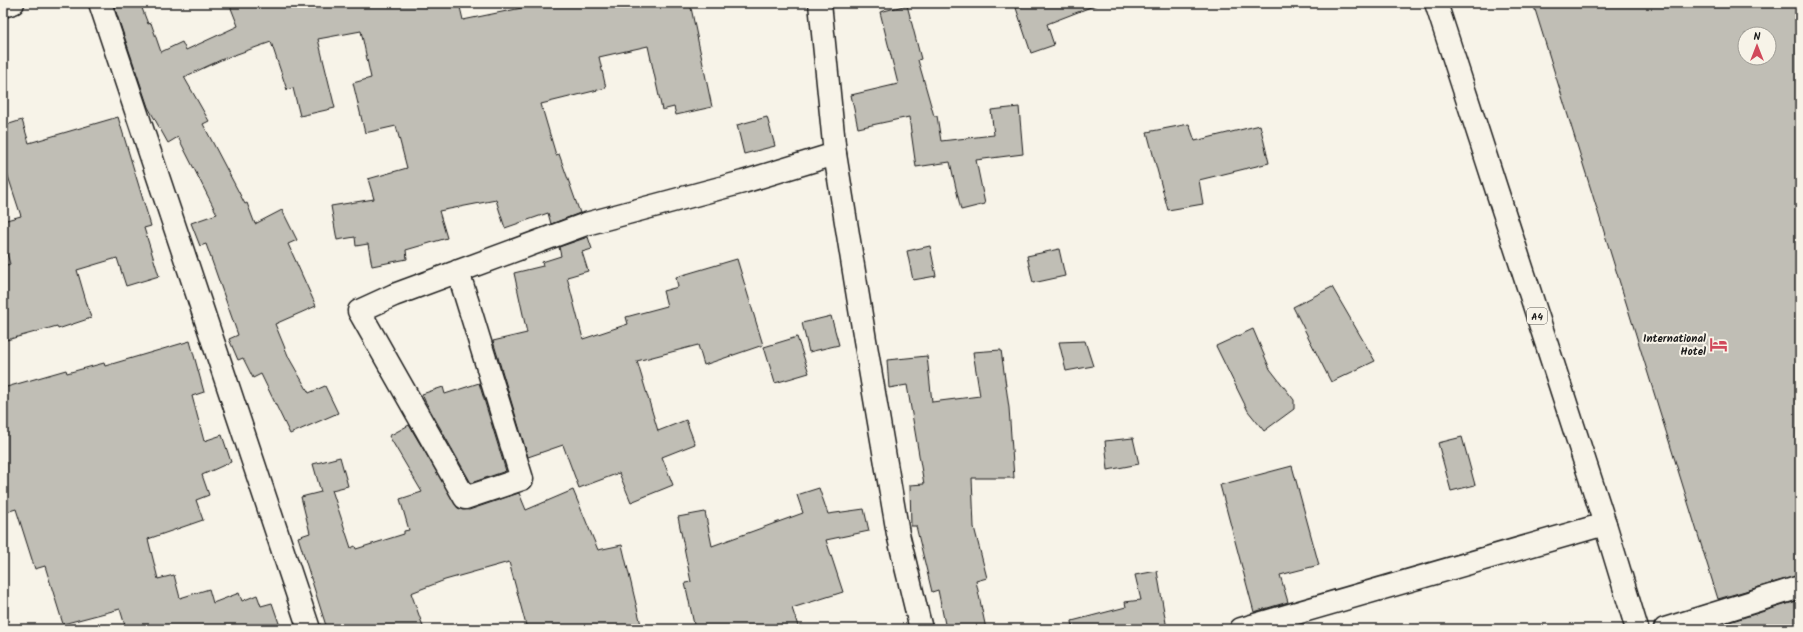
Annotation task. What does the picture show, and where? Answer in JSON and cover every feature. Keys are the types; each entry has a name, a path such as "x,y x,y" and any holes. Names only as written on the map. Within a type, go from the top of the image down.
{"main road":[{"path":"3,6 13,3"},
{"path":"100,3 309,629"},
{"path":"820,3 835,154 898,534 921,629"},
{"name":"A4","path":"1436,3 1605,524 1637,629"},
{"path":"458,271 522,479 465,498 359,311 458,271 586,224 743,182 835,154"},
{"path":"1241,629 1605,524"},
{"path":"1665,629 1800,587"}],"building":[{"path":"113,3 140,3 148,24 151,23 161,52 182,42 186,50 238,26 229,3 459,3 463,20 546,3 690,3 712,107 676,115 674,107 662,110 648,46 599,57 606,88 541,104 556,155 559,154 580,213 551,224 548,213 505,228 496,200 439,211 447,238 406,250 407,259 372,266 368,244 356,246 355,237 337,240 331,206 374,199 368,179 407,168 396,126 365,133 353,83 371,78 361,31 318,39 335,108 300,116 293,88 287,90 271,42 223,59 184,77 209,121 203,124 245,204 247,203 255,224 282,210 297,240 288,244 316,306 275,324 289,358 309,393 325,386 338,413 290,434 261,374 253,378 243,358 238,360 229,339 238,335 206,244 200,246 191,223 217,214 178,137 168,143 148,107"},
{"path":"1030,3 1096,3 1096,5 1047,24 1054,45 1031,53 1016,8"},
{"name":"International Hotel","path":"1533,3 1800,3 1800,575 1718,599"},
{"path":"907,5 921,59 918,60 934,116 937,116 941,141 994,135 991,110 1019,107 1023,154 976,160 985,204 961,210 950,162 916,167 909,117 858,128 851,95 898,84 880,12"},
{"path":"118,117 151,226 144,228 159,276 126,286 117,258 77,270 91,318 58,329 57,326 3,341 3,266 10,264 3,241 3,221 21,216 3,161 3,126 22,120 29,143"},
{"path":"767,117 775,146 744,154 737,125"},
{"path":"1189,124 1195,141 1260,125 1269,163 1199,180 1203,204 1168,210 1147,132"},
{"path":"588,237 592,249 582,252 588,271 567,277 583,339 628,324 626,317 667,306 663,291 678,287 676,277 737,259 763,345 704,365 698,345 637,361 658,431 686,420 695,444 662,457 673,485 631,502 619,473 579,488 563,445 528,457 493,341 527,333 514,273 543,266 542,262 561,256 559,247"},
{"path":"930,246 936,276 913,280 907,251"},
{"path":"1059,249 1065,276 1033,283 1027,256"},
{"path":"1332,287 1375,361 1331,382 1293,307"},
{"path":"831,316 839,345 809,352 802,323"},
{"path":"1253,329 1270,369 1294,400 1294,409 1264,431 1248,411 1216,346"},
{"path":"797,337 809,373 775,383 764,347"},
{"path":"190,341 204,392 192,396 204,441 222,435 231,462 202,475 209,495 196,500 203,520 148,539 158,579 174,575 180,598 209,589 213,603 239,593 242,601 257,595 261,606 272,603 281,629 126,629 120,609 63,624 45,566 35,569 16,509 3,513 3,388 66,370 67,373 104,363 105,366"},
{"path":"1085,341 1093,366 1066,371 1059,342"},
{"path":"1001,350 1009,408 1014,478 972,478 974,527 987,578 976,581 986,629 946,629 938,590 932,592 916,526 911,526 910,485 924,484 907,385 889,388 887,360 927,356 932,402 980,396 973,352"},
{"path":"479,383 506,471 471,483 422,394 443,387 445,394"},
{"path":"409,425 458,508 469,510 519,493 526,510 573,490 598,550 622,545 642,629 527,629 509,562 445,580 411,593 424,629 327,629 298,537 310,533 301,497 321,492 313,464 340,457 348,486 332,490 351,548 355,546 356,549 404,534 404,531 409,530 400,499 422,492 389,436"},
{"path":"1462,437 1475,485 1451,491 1438,443"},
{"path":"1133,438 1139,464 1108,470 1105,441"},
{"path":"1292,466 1319,565 1280,575 1288,602 1254,612 1220,485"},
{"path":"819,488 828,514 864,509 869,531 826,540 843,592 792,608 799,629 695,629 685,583 691,582 678,517 705,512 712,546 803,513 797,495"},
{"path":"1157,571 1167,629 1073,629 1072,621 1126,607 1125,602 1141,600 1135,575"},
{"path":"1800,600 1800,629 1728,629 1726,623"}],"place":[{"name":"International Hotel","path":"1719,344"}]}
